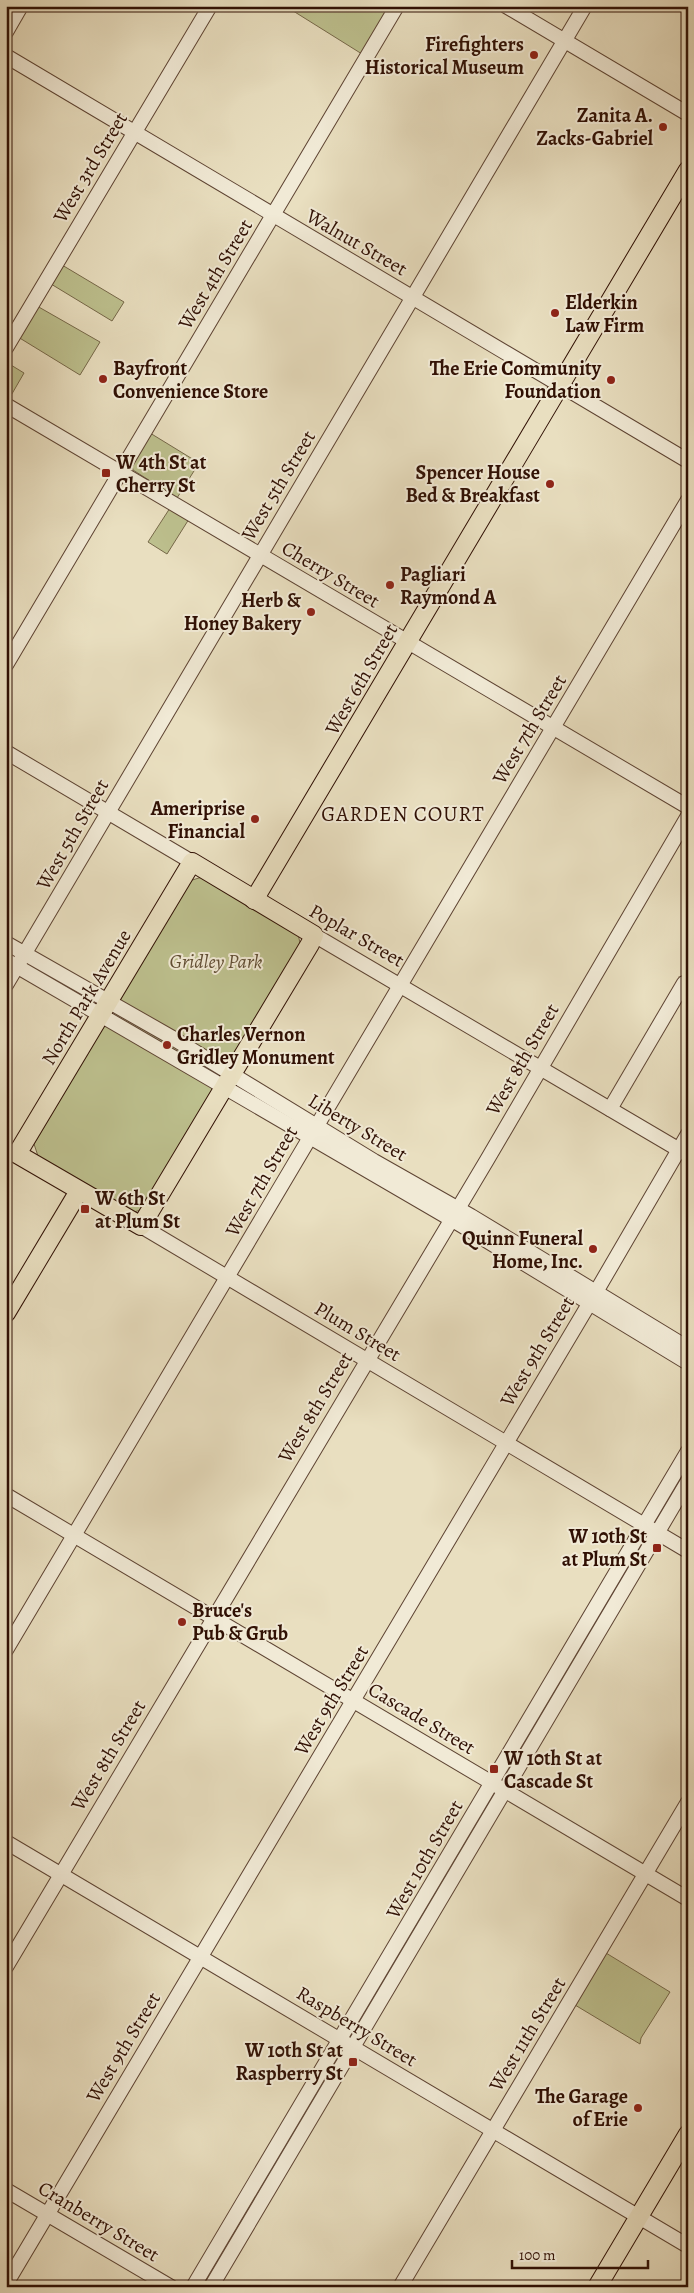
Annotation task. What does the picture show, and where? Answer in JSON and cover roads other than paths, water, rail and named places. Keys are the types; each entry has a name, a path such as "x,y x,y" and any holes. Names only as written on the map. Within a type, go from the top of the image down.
{"main road":[{"name":"West 6th Street","path":"254,900 688,170"},
{"name":"Poplar Street","path":"192,862 314,935"},
{"name":"North Park Avenue","path":"11,1151 105,1008 192,862"},
{"path":"141,1226 314,935"},
{"name":"Plum Street","path":"11,1151 141,1226"},
{"path":"6,1313 79,1191"},
{"path":"598,2287 688,2134"}],"street":[{"path":"6,32 21,6"},
{"name":"West 3rd Street","path":"6,348 210,6"},
{"name":"West 4th Street","path":"6,665 397,6"},
{"path":"506,6 688,114"},
{"name":"West 5th Street","path":"6,985 12,963 25,954 585,6"},
{"name":"Walnut Street","path":"6,56 688,461"},
{"name":"Cherry Street","path":"6,404 688,807"},
{"name":"West 7th Street","path":"6,1650 688,500"},
{"name":"Poplar Street","path":"6,752 192,862"},
{"name":"West 8th Street","path":"6,1967 688,816"},
{"name":"Poplar Street","path":"314,935 683,1152"},
{"name":"Liberty Street","path":"6,943 105,1008 228,1081 313,1131 374,1161 453,1213 593,1298 688,1363"},
{"name":"Liberty Street","path":"12,963 105,1008"},
{"path":"610,1110 684,983"},
{"name":"West 9th Street","path":"6,2284 200,1956 354,1701 505,1443 683,1152 688,1134"},
{"name":"Plum Street","path":"141,1226 688,1551"},
{"name":"Liberty Street","path":"593,1298 688,1348"},
{"name":"West 10th Street","path":"445,1877 492,1783 688,1451"},
{"name":"West 10th Street","path":"210,2287 271,2172 445,1877 504,1790 688,1481"},
{"name":"Cascade Street","path":"6,1494 688,1899"},
{"path":"568,1653 581,1660"},
{"name":"West 11th Street","path":"400,2287 688,1802"},
{"name":"Raspberry Street","path":"6,1842 688,2246"},
{"name":"West 10th Street","path":"194,2287 271,2172"},
{"name":"Cranberry Street","path":"6,2190 171,2287"}],"place":[{"name":"Firefighters Historical Museum","path":"534,55"},
{"name":"Zanita A. Zacks-Gabriel","path":"663,127"},
{"name":"Elderkin Law Firm","path":"555,313"},
{"name":"Bayfront Convenience Store","path":"103,379"},
{"name":"The Erie Community Foundation","path":"611,380"},
{"name":"W 4th St at Cherry St","path":"106,473"},
{"name":"Spencer House Bed & Breakfast","path":"550,484"},
{"name":"Pagliari Raymond A","path":"390,585"},
{"name":"Herb & Honey Bakery","path":"311,612"},
{"name":"Ameriprise Financial","path":"255,819"},
{"name":"Charles Vernon Gridley Monument","path":"167,1045"},
{"name":"W 6th St at Plum St","path":"85,1209"},
{"name":"Quinn Funeral Home, Inc.","path":"593,1249"},
{"name":"W 10th St at Plum St","path":"657,1548"},
{"name":"Bruce's Pub & Grub","path":"182,1622"},
{"name":"W 10th St at Cascade St","path":"494,1769"},
{"name":"W 10th St at Raspberry St","path":"353,2062"},
{"name":"The Garage of Erie","path":"638,2108"}],"district":[{"name":"GARDEN COURT","path":"403,814"}],"park label":[{"name":"Gridley Park","path":"216,961"}]}
